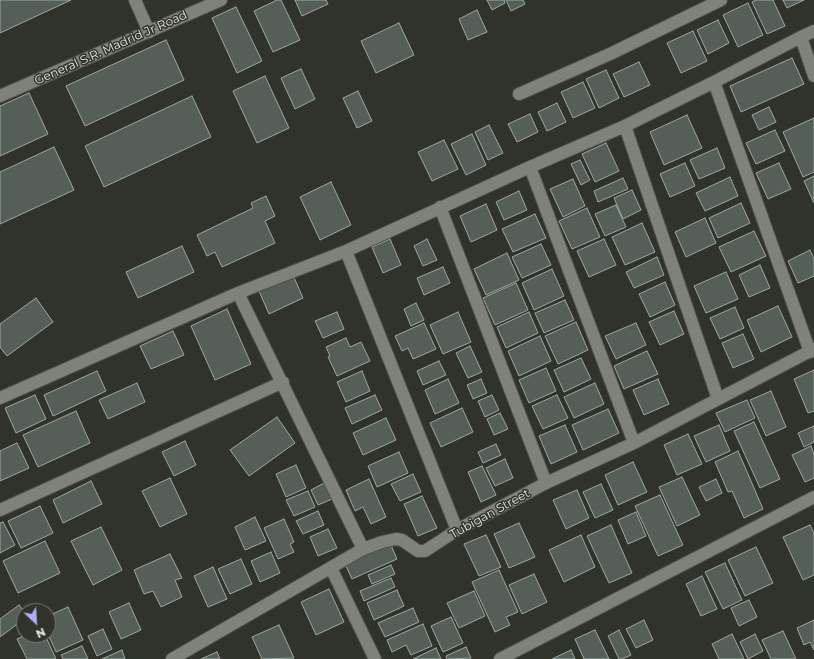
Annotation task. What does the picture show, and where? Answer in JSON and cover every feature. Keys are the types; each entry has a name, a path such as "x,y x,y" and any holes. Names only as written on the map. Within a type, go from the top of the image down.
{"street":[{"path":"135,0 149,32"},
{"name":"General S.R. Madrid Jr Road","path":"0,96 221,0"},
{"path":"519,94 610,54 721,0"},
{"path":"0,398 238,293 346,251 440,207 625,126 814,31"},
{"path":"801,37 814,76"},
{"path":"714,82 812,350"},
{"path":"625,126 718,399"},
{"path":"530,167 634,443"},
{"path":"440,207 546,483"},
{"path":"346,251 457,530"},
{"path":"238,293 283,382 363,549"},
{"name":"Tubigan Street","path":"172,659 363,549 396,539 402,540 418,551 425,551 457,530 546,483 634,443 812,350"},
{"path":"0,510 283,382"},
{"path":"500,659 814,497"},
{"path":"330,568 375,659"}],"building":[{"path":"0,0 71,0 0,33"},
{"path":"277,0 281,0 300,40 273,52 254,11"},
{"path":"295,0 326,0 328,4 302,16"},
{"path":"487,0 504,0 505,3 492,10"},
{"path":"506,0 523,0 525,4 511,11"},
{"path":"756,0 773,0 785,26 767,34 752,2"},
{"path":"783,0 804,0 787,8"},
{"path":"748,3 763,35 738,47 723,15"},
{"path":"236,7 262,61 237,73 212,18"},
{"path":"477,10 487,32 468,40 459,19"},
{"path":"718,20 729,43 708,54 697,30"},
{"path":"399,23 414,55 376,73 361,41"},
{"path":"693,31 707,61 681,73 667,43"},
{"path":"166,40 184,80 85,126 66,86"},
{"path":"792,58 804,84 741,112 730,86"},
{"path":"639,62 650,85 624,97 613,74"},
{"path":"301,69 315,99 295,109 281,78"},
{"path":"606,70 619,98 599,108 586,79"},
{"path":"265,76 289,128 257,143 233,91"},
{"path":"583,82 595,108 573,118 561,92"},
{"path":"358,91 372,121 357,128 343,98"},
{"path":"29,93 48,134 0,156 0,106"},
{"path":"192,96 211,137 104,187 85,146"},
{"path":"557,103 566,122 547,131 538,112"},
{"path":"769,107 776,122 759,130 752,115"},
{"path":"530,114 538,132 517,142 508,124"},
{"path":"687,115 702,148 664,165 650,132"},
{"path":"814,118 814,172 803,177 783,132"},
{"path":"489,125 503,153 488,160 475,132"},
{"path":"775,130 785,151 756,164 746,143"},
{"path":"472,134 486,165 466,175 451,144"},
{"path":"444,140 458,169 432,181 418,152"},
{"path":"606,143 619,171 595,182 582,154"},
{"path":"54,147 74,190 0,224 0,172"},
{"path":"717,148 725,168 699,179 690,160"},
{"path":"580,160 590,180 581,185 571,164"},
{"path":"685,163 695,186 670,197 660,174"},
{"path":"779,163 791,189 768,199 756,173"},
{"path":"814,176 814,203 804,181"},
{"path":"730,177 738,196 705,211 696,193"},
{"path":"623,178 628,189 598,202 594,191"},
{"path":"573,179 585,206 563,217 550,189"},
{"path":"331,182 351,225 320,240 300,197"},
{"path":"632,190 641,210 623,219 614,198"},
{"path":"519,191 527,210 504,220 496,202"},
{"path":"266,196 275,216 265,221 275,243 222,267 215,252 207,256 197,235 253,208 251,203"},
{"path":"741,203 750,223 718,238 709,218"},
{"path":"486,204 497,230 471,242 460,216"},
{"path":"616,205 626,227 605,236 595,214"},
{"path":"587,208 600,237 572,249 559,221"},
{"path":"535,214 546,238 513,252 502,229"},
{"path":"705,218 716,243 686,257 675,232"},
{"path":"642,223 655,252 625,265 612,237"},
{"path":"754,231 766,256 731,272 719,247"},
{"path":"390,239 401,265 383,273 372,247"},
{"path":"427,239 437,260 423,266 414,246"},
{"path":"604,239 616,265 589,277 577,251"},
{"path":"541,244 551,265 522,278 512,257"},
{"path":"182,246 194,272 138,298 126,272"},
{"path":"810,250 814,259 814,276 798,283 788,261"},
{"path":"507,253 519,280 486,295 474,269"},
{"path":"657,257 664,275 634,288 626,272"},
{"path":"760,265 770,288 749,297 739,275"},
{"path":"443,267 450,283 424,295 417,278"},
{"path":"552,269 564,296 534,310 522,283"},
{"path":"726,272 738,299 706,313 694,286"},
{"path":"293,275 303,298 269,314 259,291"},
{"path":"665,282 675,305 650,317 639,294"},
{"path":"516,283 528,310 495,325 483,298"},
{"path":"36,298 53,322 7,356 0,347 0,324"},
{"path":"565,300 574,320 544,333 535,313"},
{"path":"416,303 424,320 411,326 404,309"},
{"path":"778,306 792,337 761,352 747,320"},
{"path":"735,307 744,328 720,339 710,318"},
{"path":"227,309 251,364 215,380 191,326"},
{"path":"674,311 684,334 660,345 649,322"},
{"path":"337,312 344,329 323,338 315,321"},
{"path":"458,312 471,342 443,354 430,325"},
{"path":"529,312 538,333 506,348 497,327"},
{"path":"576,322 588,350 558,364 545,336"},
{"path":"424,323 436,349 413,359 408,348 402,351 395,336"},
{"path":"636,323 646,345 616,359 605,336"},
{"path":"173,331 184,355 151,369 140,346"},
{"path":"743,334 754,359 733,368 722,343"},
{"path":"540,336 551,361 519,376 508,351"},
{"path":"346,338 350,347 361,342 370,361 337,376 328,357 330,356 326,347"},
{"path":"470,346 482,372 468,378 456,353"},
{"path":"647,351 658,374 624,389 614,366"},
{"path":"581,358 591,379 564,392 554,370"},
{"path":"439,361 446,375 423,385 417,371"},
{"path":"546,368 556,391 529,403 519,380"},
{"path":"814,370 814,411 808,413 794,379"},
{"path":"97,371 106,391 53,416 44,395"},
{"path":"362,371 370,391 346,402 337,382"},
{"path":"448,379 459,403 435,414 425,390"},
{"path":"481,379 487,393 473,399 467,385"},
{"path":"658,379 669,404 644,415 633,390"},
{"path":"137,383 145,402 108,419 99,400"},
{"path":"595,383 604,404 574,418 564,397"},
{"path":"771,391 786,427 766,436 750,400"},
{"path":"35,395 46,419 16,433 5,408"},
{"path":"375,395 382,410 352,424 345,408"},
{"path":"492,395 499,410 485,417 478,401"},
{"path":"557,395 568,418 543,429 532,406"},
{"path":"747,400 755,418 725,432 716,413"},
{"path":"462,408 473,432 441,447 430,423"},
{"path":"608,409 619,433 583,450 572,425"},
{"path":"76,411 90,443 38,467 23,435"},
{"path":"500,413 508,429 494,435 487,419"},
{"path":"277,417 295,443 249,476 230,450"},
{"path":"386,418 396,440 363,455 353,433"},
{"path":"754,422 780,479 760,488 734,431"},
{"path":"565,425 577,452 551,464 539,436"},
{"path":"719,425 730,451 706,462 694,436"},
{"path":"814,426 814,442 804,447 798,433"},
{"path":"688,434 702,464 677,475 664,445"},
{"path":"185,441 196,465 174,476 162,452"},
{"path":"17,443 29,468 0,481 0,451"},
{"path":"496,444 501,455 483,463 478,452"},
{"path":"811,446 814,454 814,478 805,482 792,455"},
{"path":"738,451 763,509 744,518 732,491 728,492 715,462"},
{"path":"399,452 408,473 377,487 368,466"},
{"path":"505,459 513,478 495,486 486,468"},
{"path":"633,462 647,492 618,505 605,475"},
{"path":"296,465 306,488 286,497 276,474"},
{"path":"482,466 496,495 481,502 468,472"},
{"path":"413,474 421,492 400,501 391,484"},
{"path":"682,477 700,515 677,526 659,487"},
{"path":"170,478 187,514 160,527 142,491"},
{"path":"369,479 386,517 371,524 363,507 355,511 346,490"},
{"path":"716,479 722,493 706,501 699,487"},
{"path":"91,481 102,504 63,523 53,500"},
{"path":"324,483 332,499 318,505 311,490"},
{"path":"601,484 613,510 595,518 583,492"},
{"path":"577,490 589,518 566,529 553,500"},
{"path":"308,491 315,507 294,516 286,500"},
{"path":"660,495 683,545 658,556 635,506"},
{"path":"422,496 437,528 418,536 404,504"},
{"path":"40,506 53,533 21,548 8,521"},
{"path":"318,511 324,525 303,534 296,521"},
{"path":"636,512 646,536 628,544 618,520"},
{"path":"255,517 266,541 245,550 235,527"},
{"path":"284,519 294,542 290,544 294,552 278,559 264,528"},
{"path":"3,522 15,545 0,553 0,523"},
{"path":"519,523 535,557 509,568 494,534"},
{"path":"611,525 632,573 609,583 587,536"},
{"path":"810,525 814,533 814,575 803,580 783,537"},
{"path":"101,527 122,570 93,585 71,541"},
{"path":"328,529 337,548 318,556 310,537"},
{"path":"486,535 501,567 479,576 464,544"},
{"path":"581,535 595,567 564,582 549,550"},
{"path":"45,541 60,573 18,593 3,561"},
{"path":"390,543 397,559 352,579 345,564"},
{"path":"756,547 773,583 745,596 728,560"},
{"path":"271,552 280,573 260,582 251,561"},
{"path":"170,554 182,578 175,580 182,597 161,607 153,591 144,594 134,570"},
{"path":"241,559 252,584 230,594 218,569"},
{"path":"725,563 742,600 723,609 705,572"},
{"path":"391,565 395,574 372,584 368,575"},
{"path":"213,567 227,599 208,607 194,576"},
{"path":"499,570 518,612 506,617 510,625 495,632 472,582"},
{"path":"534,574 547,602 522,614 509,585"},
{"path":"702,576 717,609 701,616 686,584"},
{"path":"391,578 395,587 364,601 360,591"},
{"path":"329,589 344,622 316,635 301,602"},
{"path":"397,590 404,606 374,620 367,603"},
{"path":"474,591 485,616 459,628 447,603"},
{"path":"749,600 757,617 739,626 731,608"},
{"path":"129,603 141,630 121,639 109,612"},
{"path":"16,607 16,625 0,637 0,619"},
{"path":"68,607 83,640 56,652 52,643 56,643 56,612"},
{"path":"413,608 419,622 385,637 378,623"},
{"path":"451,617 463,643 443,652 431,626"},
{"path":"644,620 653,640 636,648 626,629"},
{"path":"814,620 814,650 810,642 804,645 797,628"},
{"path":"423,624 432,646 411,655 406,645 392,652 387,640"},
{"path":"279,625 294,658 262,659 252,637"},
{"path":"103,629 112,649 97,656 88,636"},
{"path":"595,630 609,659 584,659 575,639"},
{"path":"619,630 631,655 622,659 619,659 608,636"},
{"path":"783,631 796,659 771,659 762,640"},
{"path":"732,634 744,659 719,659 712,644"},
{"path":"755,634 763,651 748,659 740,642"},
{"path":"19,643 49,643 56,659 27,659"},
{"path":"82,646 88,659 63,659 61,655"},
{"path":"466,647 471,658 447,659 446,656"},
{"path":"436,648 441,659 413,659"},
{"path":"122,650 125,659 102,659"},
{"path":"571,650 575,659 552,659"},
{"path":"217,652 220,659 201,659"}]}
